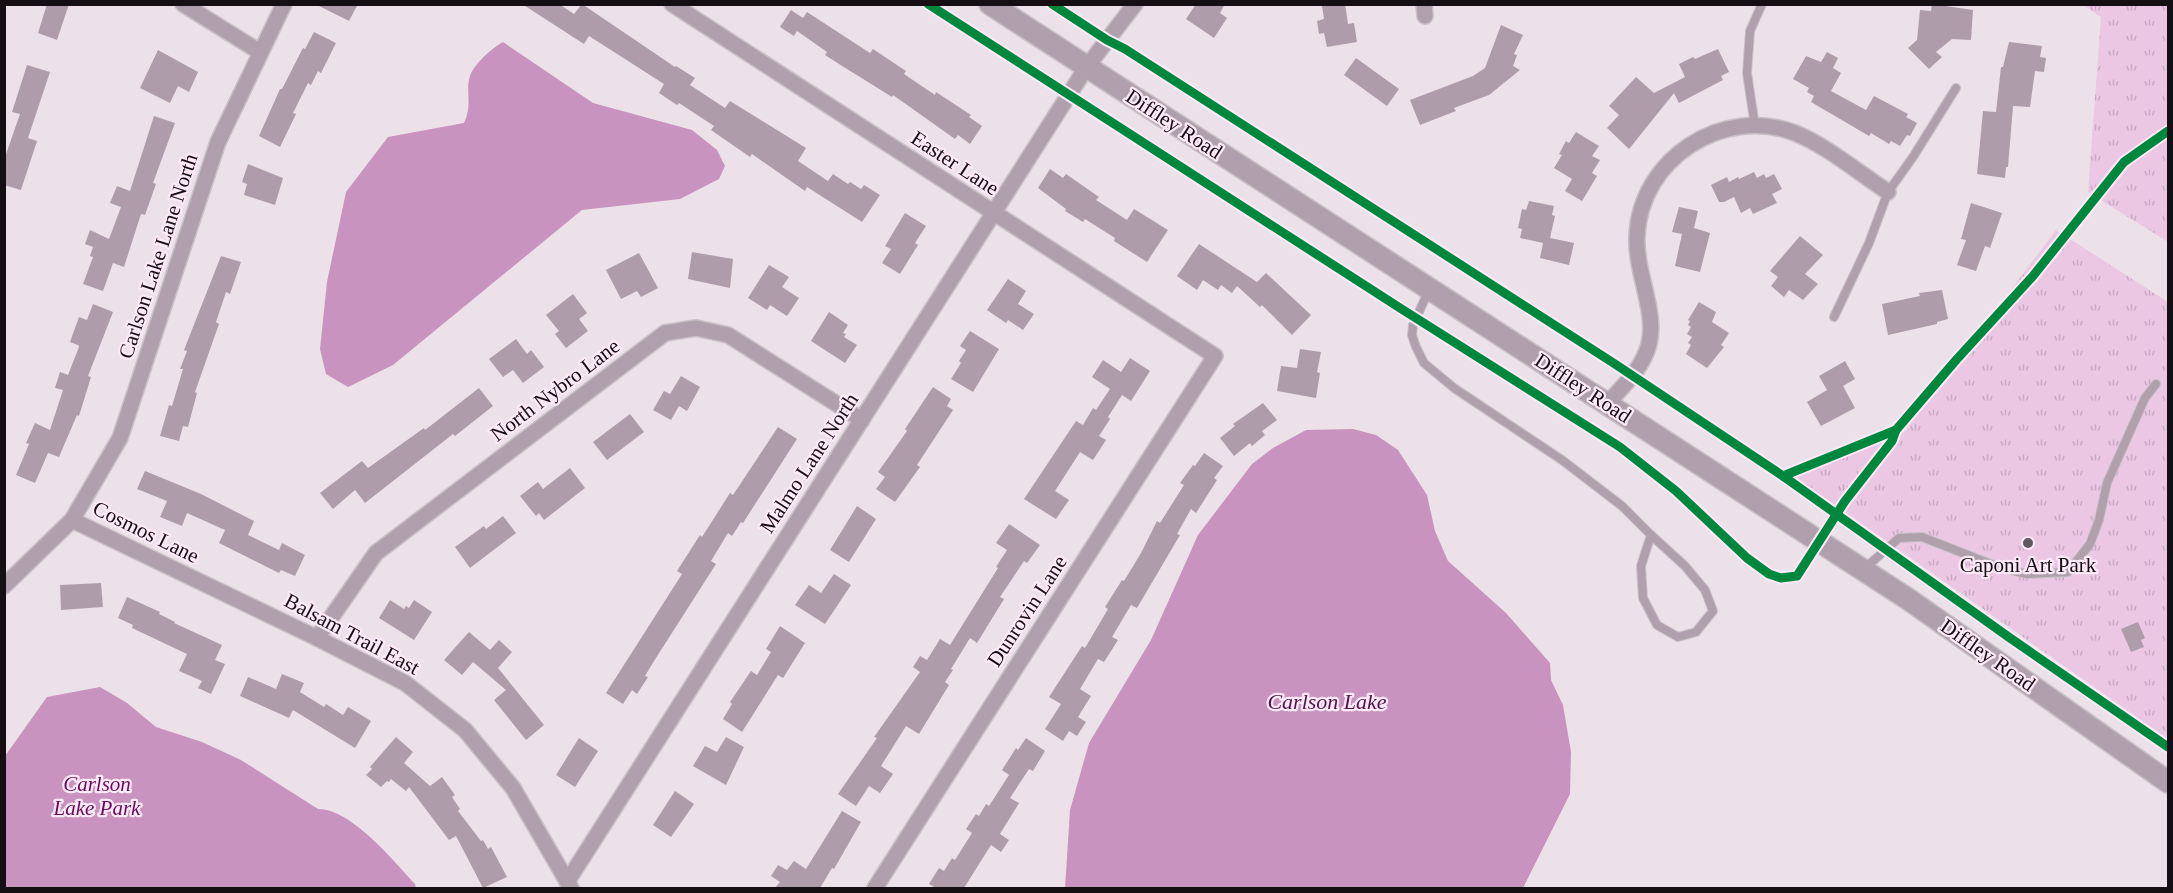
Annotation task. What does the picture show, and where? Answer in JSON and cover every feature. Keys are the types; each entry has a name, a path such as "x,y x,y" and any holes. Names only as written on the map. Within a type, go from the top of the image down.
{"main road":[{"name":"Diffley Road","path":"990,4 1908,599 2169,782"}],"street":[{"path":"183,4 260,52"},
{"name":"Carlson Lake Lane North","path":"4,586 72,519 120,438 218,142 284,4"},
{"name":"Easter Lane","path":"672,4 1215,356"},
{"name":"Malmo Lane North","path":"569,885 1086,68 1135,4"},
{"path":"1607,404 1640,365 1650,342 1649,316 1639,267 1636,235 1643,203 1651,186 1671,160 1699,139 1729,129 1755,126 1786,131 1810,141 1888,192"},
{"name":"North Nybro Lane","path":"317,638 376,553 665,333 696,328 728,335 862,420"},
{"name":"Dunrovin Lane","path":"875,888 1215,356"},
{"name":"Cosmos Lane","path":"72,519 201,582"},
{"name":"Balsam Trail East","path":"201,582 405,682 465,730 513,788 569,885"}],"lane":[{"path":"1755,126 1746,73 1750,31 1762,4"},
{"path":"1834,317 1869,243 1888,192 1956,88"},
{"path":"1430,289 1413,325 1412,335 1424,363 1454,387 1562,460 1622,506 1685,566 1705,590 1713,611 1696,632 1678,637 1657,625 1643,598 1641,566 1651,535"},
{"path":"1863,570 1899,538 1922,537 2001,568 2027,574 2067,572 2090,544 2099,520 2107,483 2145,398 2156,384"}],"green space":[{"path":"2083,5 2168,5 2168,242 2088,192 2101,17"},
{"name":"Caponi Art Park","path":"2056,230 2168,302 2168,739 1791,474 1905,431"}],"water":[{"path":"503,42 593,103 692,130 717,150 725,166 719,179 680,199 582,210 393,365 348,387 326,374 320,349 327,282 346,192 388,137 464,123 468,110 469,81 472,71 484,57"},
{"name":"Carlson Lake","path":"1353,429 1376,435 1398,450 1427,495 1435,531 1448,561 1506,613 1550,663 1551,680 1563,705 1571,752 1570,794 1523,888 1065,888 1070,810 1089,743 1151,640 1198,535 1252,464 1273,448 1306,430"},
{"name":"Carlson Lake Park","path":"100,687 127,703 156,727 202,742 241,760 318,809 331,811 344,817 371,838 415,884 416,888 5,888 5,756 47,697"}],"building":[{"path":"47,4 69,4 57,40 38,33"},
{"path":"315,4 358,4 349,21"},
{"path":"522,4 559,4 574,14 582,4 695,78 690,85 725,108 730,101 806,148 798,161 828,181 833,174 848,184 850,182 861,189 864,185 880,195 862,222 807,187 805,191 752,154 750,157 711,130 714,126 659,93 664,84 589,36 584,44"},
{"path":"1196,4 1225,4 1220,13 1227,18 1214,38 1186,19"},
{"path":"1345,4 1348,24 1354,23 1357,42 1327,47 1324,33 1319,34 1317,21 1324,19 1322,6"},
{"path":"1932,4 1973,10 1971,40 1952,39 1936,52 1942,57 1929,69 1908,48 1917,40 1920,10 1931,11"},
{"path":"791,10 803,18 807,12 870,53 873,49 906,71 904,74 935,95 936,92 971,115 969,117 982,126 970,144 958,135 955,139 893,95 892,97 825,55 827,52 797,31 794,36 780,27"},
{"path":"1501,25 1523,35 1514,54 1517,55 1513,66 1520,70 1489,95 1454,108 1456,111 1420,125 1410,100 1473,76 1485,68"},
{"path":"314,32 336,43 321,73 318,71 311,85 308,83 280,147 259,136 280,89"},
{"path":"2009,42 2042,46 2040,57 2046,58 2044,72 2035,71 2030,107 2013,106 2005,178 1977,174 1983,111 1996,112 2001,67 2003,67"},
{"path":"1718,49 1729,72 1721,76 1723,80 1679,103 1674,93 1629,149 1607,128 1619,115 1609,106 1636,77 1654,93 1685,77 1679,64"},
{"path":"158,50 198,72 189,92 178,86 170,103 140,88"},
{"path":"1827,52 1838,58 1833,68 1841,73 1831,91 1866,110 1874,96 1908,114 1906,117 1917,123 1910,136 1907,135 1900,146 1891,141 1889,144 1871,133 1869,136 1811,102 1814,96 1807,92 1809,88 1793,79 1806,56 1821,62"},
{"path":"1356,58 1399,89 1387,106 1344,75"},
{"path":"27,65 50,72 28,138 37,141 21,190 4,185 4,160 20,114 12,112"},
{"path":"154,116 175,123 153,183 156,184 145,215 141,214 124,267 113,263 103,291 83,284 93,257 90,256 93,247 85,244 90,230 109,239 121,207 110,203 117,186 130,191"},
{"path":"1576,132 1599,146 1592,156 1600,160 1592,173 1597,176 1582,201 1565,191 1572,179 1554,168 1562,155 1559,154 1566,141 1569,143"},
{"path":"248,164 283,178 275,205 244,195 247,184 242,182"},
{"path":"1050,169 1063,178 1066,174 1099,197 1096,200 1127,220 1134,209 1168,230 1147,262 1085,219 1083,222 1065,211 1066,209 1038,188"},
{"path":"1754,172 1757,178 1764,174 1766,178 1774,174 1782,189 1772,194 1777,203 1753,214 1750,208 1741,213 1734,197 1719,202 1711,185 1727,177 1729,182"},
{"path":"1529,201 1554,206 1552,215 1555,216 1550,238 1574,243 1569,265 1540,258 1543,243 1520,238 1522,229 1518,228 1522,209 1526,210"},
{"path":"1971,203 2002,213 1990,248 1985,246 1976,271 1957,265 1966,240 1961,239"},
{"path":"1679,207 1698,211 1694,228 1710,233 1700,272 1675,266 1682,234 1672,232"},
{"path":"905,213 926,226 915,243 918,245 900,274 882,263 891,249 885,246"},
{"path":"1800,236 1823,255 1805,274 1818,284 1803,300 1789,290 1784,297 1771,286 1778,277 1770,271"},
{"path":"1199,244 1257,282 1266,273 1311,315 1292,335 1262,305 1260,307 1237,286 1232,293 1221,285 1218,290 1203,280 1197,290 1177,276"},
{"path":"692,252 733,259 730,288 688,279"},
{"path":"639,253 658,288 641,297 637,291 621,299 606,270"},
{"path":"221,256 241,262 230,294 226,292 216,322 219,324 195,392 197,393 188,427 183,426 179,441 160,436 183,369 180,369 187,351 184,350"},
{"path":"769,265 789,277 782,287 799,298 787,316 770,305 767,310 748,298"},
{"path":"1008,279 1026,291 1018,304 1034,314 1023,330 1008,320 1006,323 987,310"},
{"path":"1942,290 1948,319 1937,322 1937,324 1888,335 1882,304 1920,296 1919,293"},
{"path":"573,294 587,313 579,319 588,331 566,348 555,334 559,331 546,315"},
{"path":"1699,302 1716,312 1712,322 1729,333 1721,345 1724,347 1707,368 1686,354 1692,337 1687,334 1691,327 1688,325 1690,321 1688,320"},
{"path":"93,304 113,312 88,376 91,377 79,416 77,415 59,457 48,453 35,483 16,475 29,444 26,443 35,423 50,430 63,390 55,388 60,372 68,375 79,347 70,342 79,317 87,320"},
{"path":"829,312 848,325 843,333 846,334 844,337 857,345 845,363 811,341"},
{"path":"970,331 999,349 973,392 951,379 966,350 960,346"},
{"path":"516,339 527,354 531,350 544,367 523,383 513,370 503,377 489,359"},
{"path":"1300,349 1321,352 1317,372 1320,373 1316,398 1277,391 1281,366 1297,368"},
{"path":"1130,358 1150,371 1131,401 1122,395 1099,436 1106,440 1093,460 1080,452 1055,491 1069,500 1056,519 1024,499 1076,421 1083,425 1093,408 1096,410 1110,389 1092,377 1103,360 1121,372"},
{"path":"1845,361 1855,379 1843,386 1855,408 1821,426 1807,402 1827,390 1819,376"},
{"path":"681,376 700,387 687,411 679,406 671,420 653,410 664,391 670,394"},
{"path":"933,387 951,399 947,406 953,410 917,465 920,467 895,502 876,489 885,477 878,472 907,431 905,429"},
{"path":"479,388 493,406 455,436 453,434 365,503 355,490 333,509 320,493 362,461 368,468 424,428 425,430"},
{"path":"1263,403 1277,420 1262,431 1265,435 1252,446 1250,443 1234,456 1220,438 1235,426 1233,424"},
{"path":"630,414 644,432 607,460 593,442"},
{"path":"778,427 797,439 743,523 741,522 732,536 728,533 711,561 716,564 654,661 645,676 648,677 637,694 632,690 623,704 606,693 682,574 677,571 700,535 702,537 730,493 733,495"},
{"path":"1204,453 1223,466 1214,478 1217,480 1196,513 1191,509 1177,534 1180,535 1137,608 1131,605 1112,637 1118,640 1104,662 1098,659 1080,689 1091,696 1078,717 1086,722 1077,736 1069,731 1063,741 1045,729 1061,704 1049,697 1082,646 1085,648 1108,609 1105,607 1141,553 1157,521 1160,523 1184,485 1180,483"},
{"path":"570,468 585,488 544,520 539,513 536,516 520,496 538,482 543,489"},
{"path":"145,471 201,494 254,521 248,535 279,550 282,543 305,555 295,576 281,570 279,573 219,543 225,530 187,513 182,526 160,517 167,501 137,489"},
{"path":"857,506 876,519 849,562 830,550"},
{"path":"503,516 516,533 470,568 455,547 484,526 486,529"},
{"path":"1009,524 1040,545 1027,563 1024,561 1000,597 1004,599 977,643 970,638 945,682 949,685 919,734 906,726 881,766 893,774 880,793 869,786 856,806 838,794 877,738 874,737 920,672 913,667 920,656 927,660 940,639 950,645 1007,550 996,543"},
{"path":"834,574 851,585 825,624 795,605 809,585 821,593"},
{"path":"101,583 103,607 61,610 60,585"},
{"path":"127,597 160,612 159,614 174,623 222,645 215,660 225,664 211,694 198,688 202,681 179,671 187,654 132,628 133,625 118,618"},
{"path":"390,600 404,609 406,606 409,608 414,600 432,612 414,640 379,618"},
{"path":"2138,622 2145,638 2141,640 2144,647 2131,652 2121,629"},
{"path":"780,626 805,643 783,678 778,675 742,732 723,719 732,704 730,702 751,671 757,675 771,652 766,649"},
{"path":"469,632 490,650 499,640 512,652 498,668 544,725 526,740 494,700 506,690 473,662 462,675 444,660"},
{"path":"282,674 304,683 300,692 324,707 326,704 343,715 348,707 371,721 355,748 293,710 289,718 240,696 248,677 276,689"},
{"path":"396,737 413,752 404,763 430,786 442,777 455,795 452,797 460,809 458,811 488,849 491,847 507,877 483,888 456,836 449,840 409,787 406,791 391,779 381,787 366,775 372,769 370,767"},
{"path":"726,737 744,747 726,785 693,766 705,746 717,752"},
{"path":"579,738 598,751 575,787 556,775"},
{"path":"1026,738 1045,751 1033,771 1029,769 1010,798 1019,803 1000,834 1009,840 1001,852 991,845 964,888 936,888 929,884 939,868 944,871 952,858 955,860 972,833 966,829 976,814 979,816 986,804 989,806 1009,775 1002,770 1016,748 1018,750"},
{"path":"675,791 694,804 671,837 653,825"},
{"path":"842,811 861,822 834,869 832,868 820,888 775,888 780,882 771,876 778,865 787,870 794,861 806,869"}],"cycle path":[{"path":"928,4 1620,447 1676,491 1747,558 1769,574 1781,578 1797,576 1845,501 1892,441 1896,430 1783,476"},
{"path":"1052,4 1615,364 1783,476 2010,638 2168,747"},
{"path":"1896,430 2033,276 2124,162 2168,131"}],"place":[{"name":"Caponi Art Park","path":"2028,543"}]}
